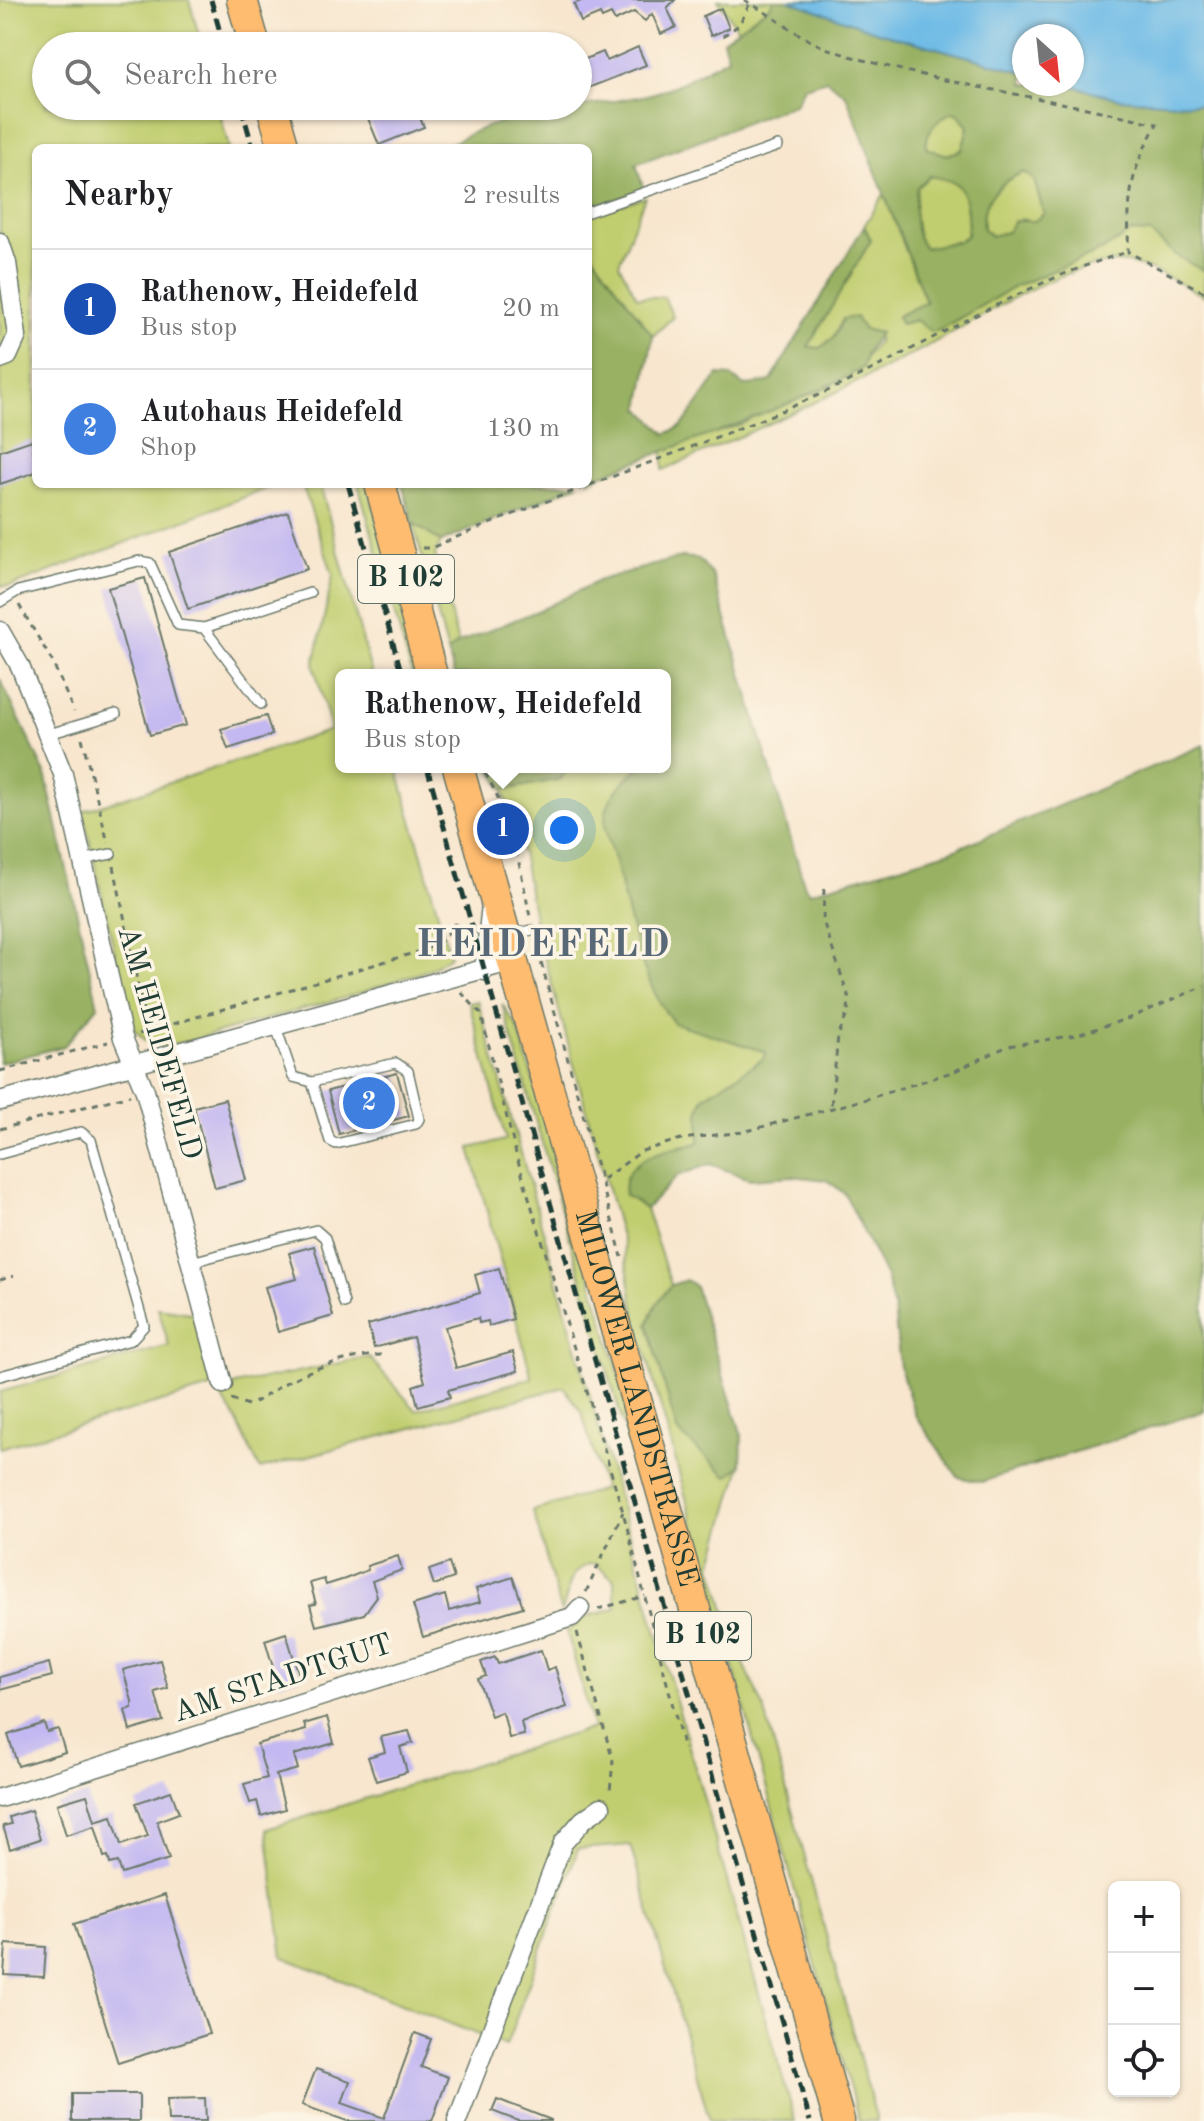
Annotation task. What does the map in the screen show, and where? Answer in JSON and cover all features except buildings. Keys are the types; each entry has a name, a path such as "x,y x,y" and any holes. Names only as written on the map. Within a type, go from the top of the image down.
{"main road":[{"path":"242,0 251,32"},
{"path":"276,120 283,144"},
{"name":"B 102","path":"381,488 430,669"},
{"name":"MILOWER LANDSTRASSE","path":"460,773 839,2121"}],"street":[{"path":"0,242 7,263 17,336 8,356 0,359"},
{"name":"AM HEIDEFELD","path":"0,631 20,666 63,774 123,1038 145,1091 223,1384"},
{"path":"484,971 509,941"},
{"path":"0,1101 484,971 509,941"},
{"name":"AM STADTGUT","path":"0,1798 576,1612"},
{"path":"457,2121 563,1843 583,1820 601,1807"}],"lane":[{"path":"592,211 778,146"},
{"path":"0,602 12,595 139,561 150,563 178,625 204,628 310,593"},
{"path":"204,628 261,704"},
{"path":"49,734 116,714"},
{"path":"82,860 111,854"},
{"path":"276,1027 293,1077 312,1082 396,1063 408,1071 419,1119 416,1124 336,1144 330,1141 312,1082"},
{"path":"0,1154 81,1132 91,1140 144,1326 131,1340 0,1376"},
{"path":"191,1262 316,1230 325,1238 344,1303"}],"path":[{"path":"744,0 831,50 943,80 1097,109 1157,124 1142,151 1129,189 1128,252"},
{"path":"723,36 739,25 750,3"},
{"path":"592,483 739,429 834,388 1018,293 1081,265 1128,252 1204,292"},
{"path":"399,551 431,548 578,488"},
{"path":"12,595 52,661 79,725 111,854 147,1031"},
{"path":"824,889 823,921 849,998 848,1012 838,1036 831,1107"},
{"path":"0,1071 424,950 443,940 454,924 509,941"},
{"path":"450,981 481,1014 516,1154 623,1512 684,1749"},
{"path":"578,1186 602,1180 642,1151 668,1143 743,1132 955,1071 1008,1046 1076,1035 1103,1027 1204,986"},
{"path":"0,1129 145,1091"},
{"path":"0,1280 14,1276"},
{"path":"223,1384 233,1403 248,1405 286,1383 333,1363 363,1355 386,1355"},
{"path":"601,1807 609,1797 613,1761 576,1612 623,1512"},
{"path":"576,1612 645,1596"}],"green space":[{"path":"0,0 189,0 198,32 32,32 32,120 222,120 228,144 32,144 32,488 268,488 12,586 0,586"},
{"path":"718,0 773,0 771,5 738,29"},
{"path":"773,0 788,0 878,32 1012,69 1012,96 1084,96 1084,89 1120,99 1204,105 1204,271 1177,256 1150,233 1131,232 1103,250 1016,286 937,331 930,331 916,320 901,324 897,316 926,302 846,95 827,80 804,87 795,104 636,164 644,190 592,208 592,144 451,144 466,135 510,120 592,120 592,104 651,94 728,58 723,40 771,5","holes":["952,112 959,114 968,127 962,150 947,155 926,148 933,126","1024,172 1034,180 1044,214 1034,221 1014,221 1007,232 991,236 983,229 984,210 999,187","930,176 947,180 960,188 965,200 967,235 959,241 925,248 916,227 917,187"]},
{"path":"952,112 960,114 968,127 962,150 947,155 926,148 933,126"},
{"path":"1024,172 1034,180 1044,214 1034,222 1021,219 1007,232 992,236 983,229 988,201 999,187"},
{"path":"930,176 950,181 960,188 968,230 959,241 925,248 916,227 915,202 917,187"},
{"path":"884,194 926,302 898,317 922,322 926,328 937,331 1016,286 1131,232 1150,233 1177,256 1204,271 1204,296 1157,272 1132,264 1107,263 1083,269 1012,298 924,348 828,396 663,470 663,450 740,425 864,359 879,340 843,319 833,338 820,348 808,347 871,240 864,226"},
{"path":"645,197 619,264 637,297 664,297 673,317 653,336 592,253 592,214"},
{"path":"864,226 871,240 808,347 820,348 833,338 843,319 856,317 863,329 880,333 867,351 863,368 762,415 592,479 592,253 653,336 640,408 666,434 682,426 718,375 731,376 744,386 771,381"},
{"path":"303,488 321,488 370,669 335,669 335,773 399,773 450,956 428,970 347,997 166,1047 147,1042 131,1026 83,811 331,730 314,665 333,575"},
{"path":"359,488 368,488 418,669 410,669"},
{"path":"403,488 569,488 441,542 413,523"},
{"path":"413,523 441,542 435,554 458,643 448,652"},
{"path":"682,557 699,559 713,576 805,887 810,892 951,851 1204,745 1204,1411 981,1482 958,1477 915,1415 900,1367 894,1309 886,1277 845,1194 827,1180 792,1176 750,1179 710,1164 677,1176 646,1209 625,1195 625,1182 638,1163 661,1152 699,1143 699,1110 704,1097 763,1059 766,1052 674,1023 652,988 644,968 607,834 608,806 627,778 633,773 671,773 671,669 452,669 448,652 458,643 547,607 600,580"},
{"path":"0,679 45,773 98,1006 64,1046 0,1063"},
{"path":"493,773 564,773 561,779 503,790"},
{"path":"564,773 633,773 624,780 618,875 646,970 666,1013 767,1052 763,1059 704,1097 699,1110 699,1143 680,1146 625,1195 646,1209 671,1285 651,1314 728,1476 741,1466 712,1565 735,1644 764,1708 877,2121 859,2121 635,1314 623,1244 535,923 522,853 503,790 561,779"},
{"path":"478,1001 795,2121 710,2121 630,1845 578,1849 506,2046 283,1957 267,1829 593,1728 567,1632 580,1619 616,1608 614,1579 594,1563 584,1566 573,1576 561,1611 533,1511 604,1489 582,1413 564,1387 260,1469 233,1414 215,1389 369,1357 416,1410 532,1378 470,1148 506,1140 469,1003"},
{"path":"502,1004 518,1028 642,1453 632,1455"},
{"path":"686,1280 695,1286 742,1436 741,1466 727,1476 677,1431 648,1324 657,1303 671,1285"},
{"path":"158,1308 197,1314 214,1387 0,1448 0,1392 169,1346"}],"water":[{"path":"788,0 1204,0 1204,105 1120,99 1084,89 1084,24 1012,24 1012,69 878,32"}],"railway":[{"path":"211,0 220,32"},
{"path":"245,120 252,144"},
{"path":"349,488 400,669"},
{"path":"429,773 810,2121"}],"place":[{"name":"Rathenow, Heidefeld","path":"503,829"},
{"name":"Autohaus Heidefeld","path":"369,1103"}],"district":[{"name":"HEIDEFELD","path":"544,946"}]}
